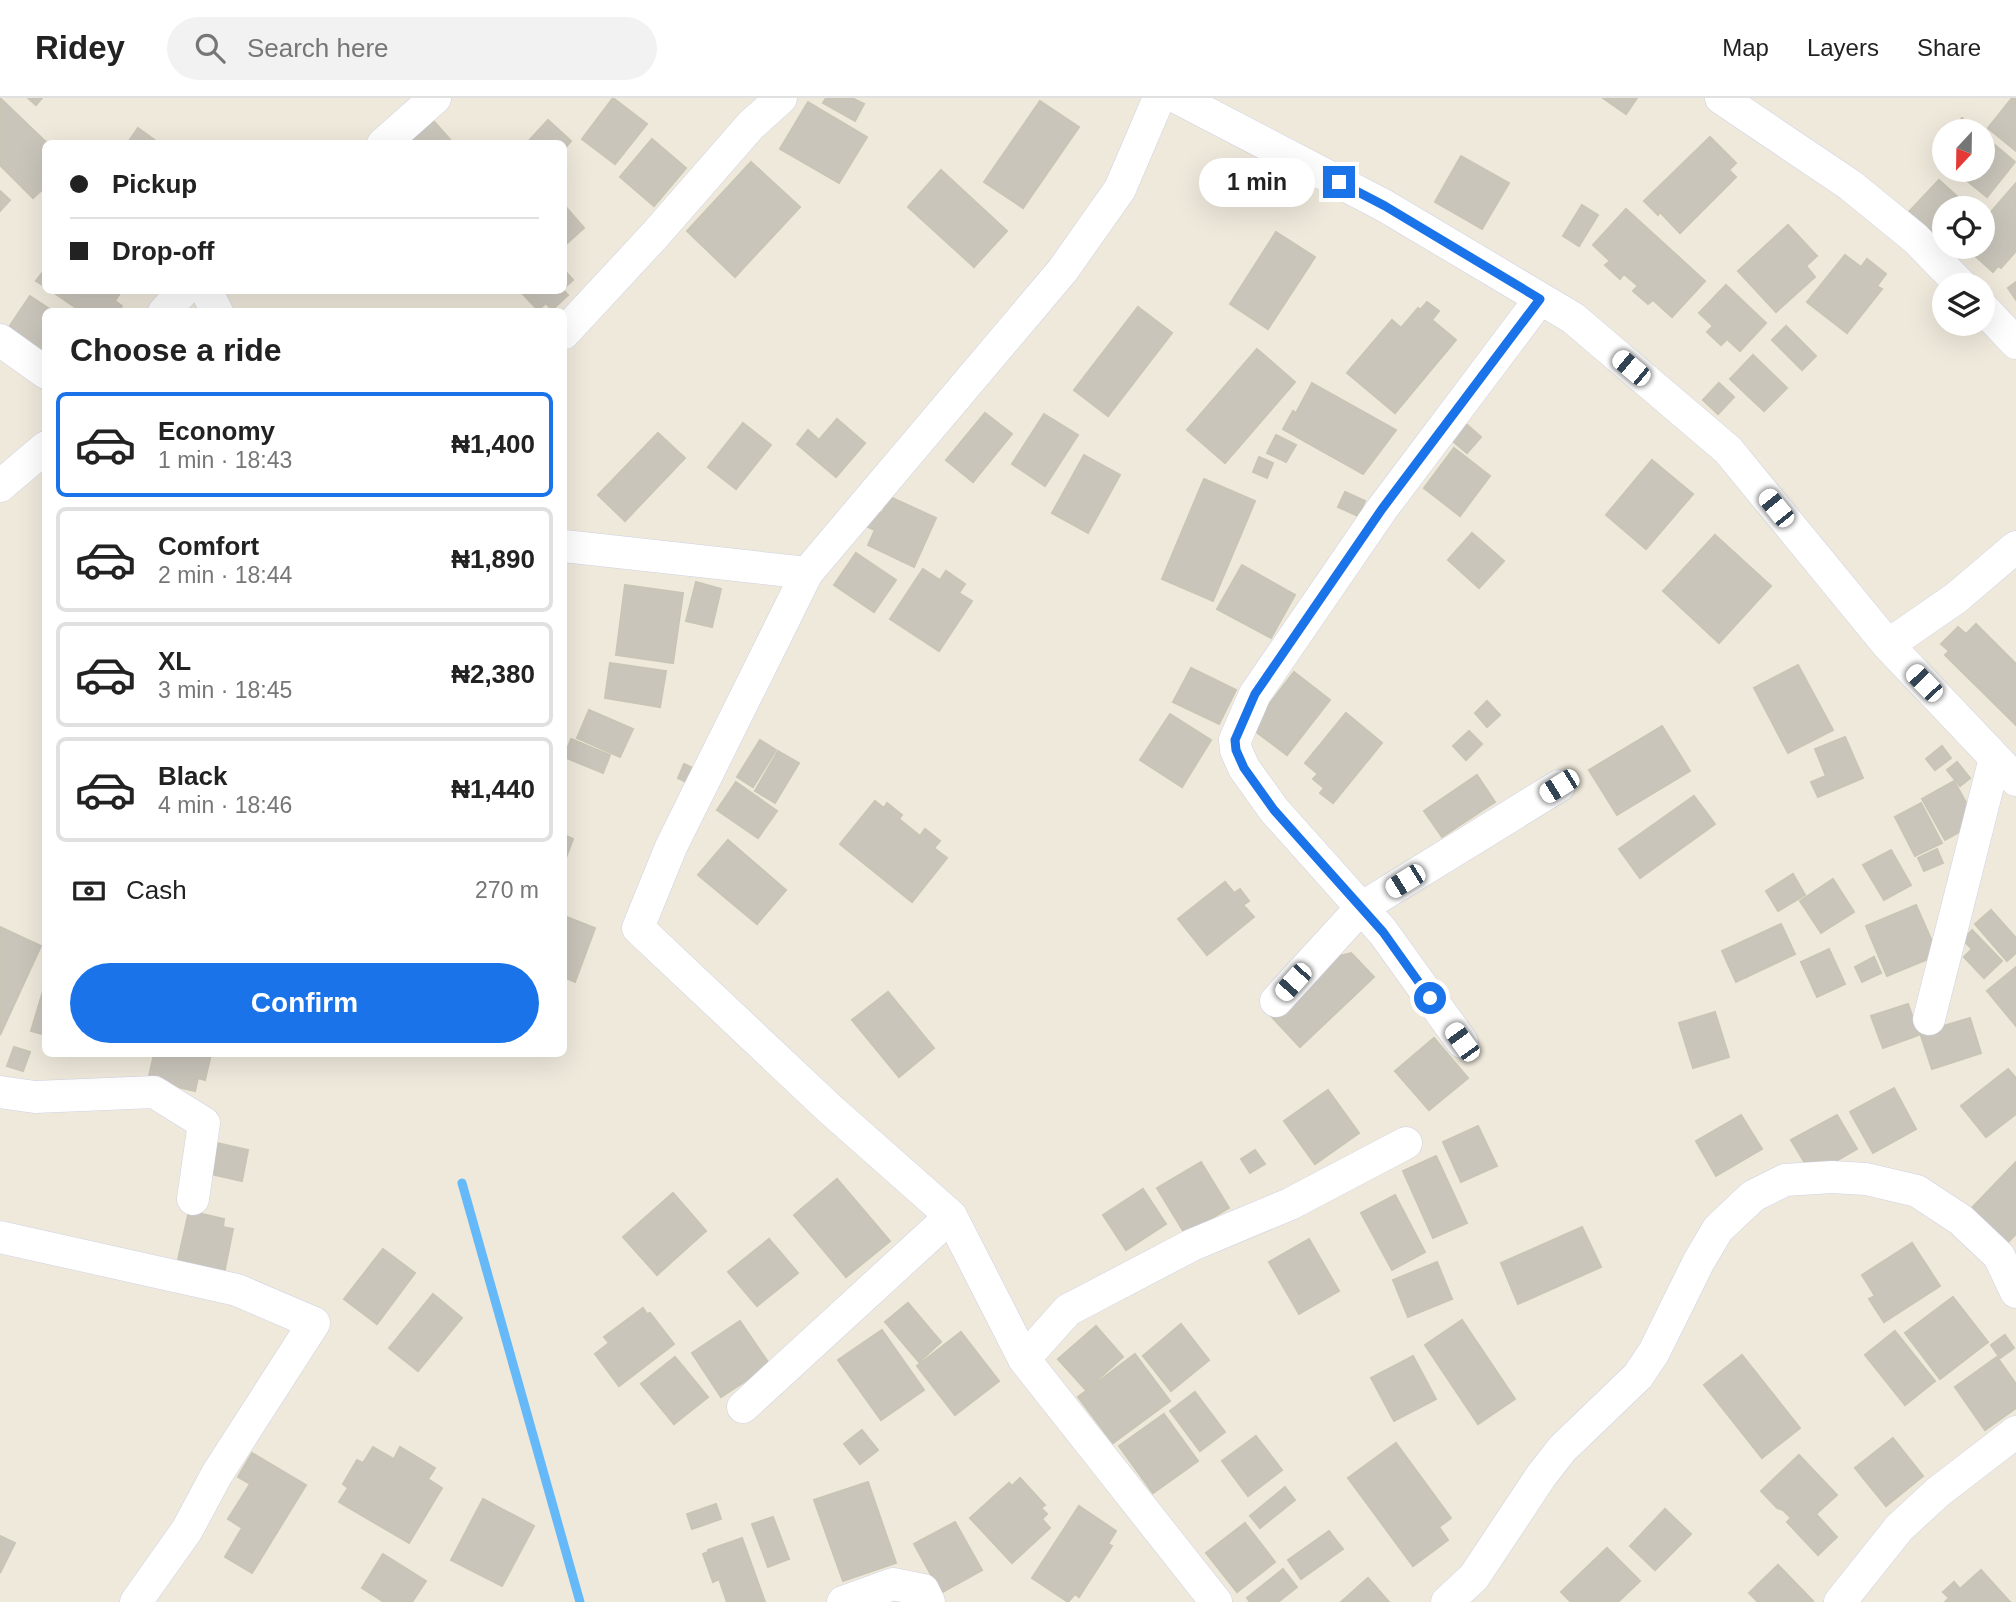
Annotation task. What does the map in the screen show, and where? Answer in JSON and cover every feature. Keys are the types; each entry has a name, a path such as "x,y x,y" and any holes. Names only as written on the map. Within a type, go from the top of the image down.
{"street":[{"path":"388,140 435,98"},
{"path":"567,330 655,235 751,125 781,98"},
{"path":"1159,98 1120,190 1063,270 807,573 671,847 638,928 830,1109 951,1216 1024,1359 1216,1602"},
{"path":"1178,98 1385,206 1573,318 1728,450 1888,645 2005,769 1929,1019"},
{"path":"1721,98 1850,185 1915,238 1949,273"},
{"path":"168,308 180,294"},
{"path":"1462,1042 1383,932 1274,810 1244,768 1236,750 1235,740 1255,694 1382,509 1540,299"},
{"path":"1995,321 2016,343"},
{"path":"0,340 42,370"},
{"path":"0,486 42,450"},
{"path":"567,546 807,573"},
{"path":"1888,645 1956,598 2016,547"},
{"path":"1276,1001 1361,908 1559,786"},
{"path":"0,1092 35,1097 154,1092 204,1123 193,1199"},
{"path":"1024,1359 1068,1310 1192,1245 1290,1204 1406,1143"},
{"path":"1447,1602 1474,1577 1562,1449 1638,1376 1654,1352 1718,1229 1754,1196 1785,1180 1832,1177 1866,1179 1917,1191 1961,1220 1999,1256 2016,1292"},
{"path":"743,1407 951,1216"},
{"path":"0,1237 237,1290 314,1323 217,1475 187,1530 136,1602"},
{"path":"1840,1602 1899,1528 1938,1492 2016,1432"},
{"path":"843,1602 893,1584 923,1590 929,1602"}],"building":[{"path":"0,98 44,140 42,190 33,198 0,165"},
{"path":"28,98 42,98 36,105"},
{"path":"613,98 647,124 615,164 582,139"},
{"path":"826,98 852,98 864,104 855,121 823,103"},
{"path":"1603,98 1637,98 1626,114"},
{"path":"2012,98 2016,98 2016,151 1995,134 1995,119"},
{"path":"1040,101 1079,127 1023,208 984,182"},
{"path":"808,102 867,137 839,183 780,149"},
{"path":"430,117 450,140 410,140"},
{"path":"548,120 571,141 567,146 567,140 530,140"},
{"path":"138,128 154,140 130,140"},
{"path":"1710,137 1736,163 1729,170 1736,177 1680,233 1660,212 1658,215 1644,201"},
{"path":"652,139 686,168 654,206 620,177"},
{"path":"1995,145 2015,162 1986,196 1969,182 1995,182"},
{"path":"1461,156 1509,183 1482,229 1435,202"},
{"path":"751,162 800,207 735,277 687,231"},
{"path":"941,170 1007,231 974,267 908,207"},
{"path":"1937,182 1941,182 1957,196 1932,196 1932,237 1906,215"},
{"path":"2016,183 2016,251 2001,268 1998,266 1993,272 1979,259 1995,259 1995,207"},
{"path":"0,191 10,200 0,211"},
{"path":"1582,205 1598,215 1579,246 1563,236"},
{"path":"567,208 584,228 567,243"},
{"path":"1626,209 1705,281 1672,317 1653,300 1648,304 1633,291 1638,286 1624,274 1620,279 1605,265 1610,261 1593,245"},
{"path":"1788,225 1817,256 1806,266 1815,277 1776,312 1738,271"},
{"path":"1276,232 1315,257 1268,329 1230,304"},
{"path":"1845,255 1861,267 1867,259 1886,274 1877,286 1882,289 1847,333 1807,302"},
{"path":"42,273 42,285 36,281"},
{"path":"567,273 573,280 567,285"},
{"path":"2016,282 2016,300 2008,288"},
{"path":"1726,285 1766,323 1740,351 1727,339 1721,345 1707,332 1713,326 1699,313"},
{"path":"56,294 119,294 115,301 122,306 121,308 76,308"},
{"path":"523,294 568,295 554,308 546,303 536,308"},
{"path":"30,296 48,308 42,308 42,361 3,336"},
{"path":"1427,302 1439,311 1432,320 1456,340 1395,413 1347,373 1392,320 1401,328 1418,308 1420,310"},
{"path":"1138,307 1172,333 1108,416 1074,390"},
{"path":"1786,326 1816,356 1802,370 1772,340"},
{"path":"1257,349 1295,382 1225,463 1187,430"},
{"path":"1753,355 1787,388 1764,411 1730,379"},
{"path":"1312,383 1396,430 1363,474 1283,429 1293,411 1296,413"},
{"path":"1719,383 1734,397 1718,414 1703,400"},
{"path":"985,413 1012,434 973,482 946,460"},
{"path":"1044,414 1078,435 1045,486 1012,464"},
{"path":"837,419 865,443 836,477 797,444 808,430 819,440"},
{"path":"1464,422 1481,437 1467,453 1449,438"},
{"path":"743,423 771,445 736,489 708,467"},
{"path":"658,433 685,458 625,521 598,495"},
{"path":"1276,435 1296,445 1286,462 1267,453"},
{"path":"1454,448 1490,476 1460,516 1424,488"},
{"path":"1084,455 1120,475 1088,533 1052,513"},
{"path":"1259,457 1273,463 1267,478 1253,472"},
{"path":"1652,460 1693,494 1646,549 1606,515"},
{"path":"1204,479 1255,501 1213,601 1162,579"},
{"path":"1345,492 1365,501 1358,516 1338,507"},
{"path":"890,497 936,518 914,567 868,545 875,530 868,527 876,510 882,513"},
{"path":"1472,533 1504,561 1479,588 1448,560"},
{"path":"1715,535 1771,586 1719,643 1663,591"},
{"path":"856,553 896,580 874,612 834,585"},
{"path":"1242,565 1295,595 1271,638 1217,609"},
{"path":"923,569 940,580 946,571 965,584 959,593 972,601 939,651 890,619"},
{"path":"696,582 721,589 712,627 686,621"},
{"path":"625,585 683,593 673,663 616,655"},
{"path":"1976,624 2016,664 2016,725 1945,655 1949,651 1941,644 1958,627 1966,634"},
{"path":"610,663 666,671 660,707 605,698"},
{"path":"1798,665 1833,730 1788,753 1754,688"},
{"path":"1191,668 1236,690 1219,724 1173,702"},
{"path":"1294,672 1330,700 1287,755 1251,728"},
{"path":"1487,701 1500,715 1487,727 1475,713"},
{"path":"589,710 633,729 620,757 577,738"},
{"path":"1346,713 1382,743 1333,803 1320,793 1324,788 1313,779 1318,774 1305,763"},
{"path":"1170,714 1211,740 1182,787 1140,760"},
{"path":"1662,726 1690,771 1617,815 1589,770"},
{"path":"1469,731 1482,744 1466,760 1453,746"},
{"path":"1845,737 1863,778 1818,797 1811,782 1826,776 1815,749"},
{"path":"571,739 610,755 603,773 567,758"},
{"path":"760,740 776,750 753,787 737,777"},
{"path":"1942,746 1951,758 1935,770 1926,759"},
{"path":"778,751 799,763 775,803 755,791"},
{"path":"1957,762 1970,778 1960,786 1947,770"},
{"path":"684,764 699,771 692,785 678,778"},
{"path":"1477,775 1495,802 1442,837 1424,811"},
{"path":"1954,781 1977,822 1945,840 1922,799"},
{"path":"736,782 777,811 758,838 717,810"},
{"path":"1694,796 1715,824 1640,878 1619,849"},
{"path":"875,801 884,808 887,803 902,815 899,819 920,836 925,829 940,841 934,848 947,858 912,902 840,844"},
{"path":"1921,803 1942,843 1915,856 1895,817"},
{"path":"567,836 573,839 567,855"},
{"path":"728,840 786,890 757,924 698,875"},
{"path":"1937,849 1943,863 1924,871 1918,858"},
{"path":"1891,850 1911,885 1884,900 1863,865"},
{"path":"1793,874 1805,895 1778,911 1766,891"},
{"path":"1833,879 1854,912 1821,933 1800,901"},
{"path":"1225,882 1234,893 1240,889 1249,901 1243,905 1254,917 1207,955 1178,919"},
{"path":"1916,905 1938,955 1887,976 1866,926"},
{"path":"1991,910 2016,938 2016,953 2007,961 1975,924"},
{"path":"567,917 595,928 575,982 567,978"},
{"path":"1781,924 1795,954 1736,982 1722,951"},
{"path":"0,927 41,946 0,1035"},
{"path":"1972,930 2002,961 1984,978 1964,957 1972,949 1963,940"},
{"path":"1829,949 1845,984 1817,997 1801,962"},
{"path":"1351,953 1374,977 1300,1047 1271,1016 1332,958"},
{"path":"1874,957 1881,973 1862,982 1855,967"},
{"path":"2016,967 2016,1026 1987,991"},
{"path":"888,992 934,1048 899,1077 852,1020"},
{"path":"42,994 42,1034 31,1031"},
{"path":"1908,1004 1919,1035 1883,1048 1871,1016"},
{"path":"1715,1012 1729,1057 1693,1068 1679,1023"},
{"path":"1970,1018 1981,1053 1932,1069 1920,1033"},
{"path":"1434,1038 1468,1078 1429,1110 1395,1071"},
{"path":"14,1047 30,1052 23,1071 7,1066"},
{"path":"153,1057 210,1057 205,1080 198,1078 195,1091 178,1087 176,1092 147,1085"},
{"path":"2008,1069 2016,1078 2016,1114 1986,1137 1961,1106"},
{"path":"1894,1088 1916,1129 1873,1153 1850,1112"},
{"path":"1328,1090 1359,1133 1315,1164 1284,1121"},
{"path":"1741,1115 1762,1149 1716,1176 1696,1141"},
{"path":"1837,1115 1857,1149 1812,1175 1791,1140"},
{"path":"1478,1126 1497,1166 1461,1182 1443,1142"},
{"path":"208,1141 248,1150 242,1181 202,1172"},
{"path":"1255,1150 1265,1164 1250,1173 1241,1159"},
{"path":"1436,1156 1467,1223 1433,1238 1403,1171"},
{"path":"1201,1162 1229,1208 1185,1234 1157,1188"},
{"path":"2016,1162 2016,1234 2003,1247 1967,1213"},
{"path":"837,1179 890,1241 846,1277 794,1215"},
{"path":"1143,1189 1166,1224 1126,1250 1103,1215"},
{"path":"673,1193 706,1231 657,1275 623,1237"},
{"path":"1395,1195 1425,1252 1392,1270 1361,1213"},
{"path":"189,1211 224,1219 223,1227 233,1229 224,1274 177,1264"},
{"path":"1582,1227 1601,1267 1518,1304 1501,1263"},
{"path":"769,1239 798,1273 757,1306 728,1272"},
{"path":"1309,1239 1339,1291 1299,1314 1269,1262"},
{"path":"1912,1243 1940,1286 1884,1322 1869,1299 1875,1296 1862,1275"},
{"path":"383,1249 415,1273 377,1324 344,1299"},
{"path":"1437,1262 1452,1299 1408,1317 1393,1280"},
{"path":"433,1294 462,1318 418,1371 389,1348"},
{"path":"1953,1297 1988,1342 1940,1379 1905,1333"},
{"path":"908,1303 941,1342 919,1362 885,1322"},
{"path":"643,1308 674,1344 619,1386 595,1354 609,1343 604,1337"},
{"path":"1462,1320 1515,1399 1478,1424 1425,1345"},
{"path":"740,1321 770,1365 721,1397 692,1353"},
{"path":"1181,1324 1209,1360 1171,1391 1143,1356"},
{"path":"1096,1326 1123,1357 1086,1390 1058,1359"},
{"path":"882,1330 924,1390 881,1420 838,1360"},
{"path":"1895,1331 1935,1381 1905,1405 1865,1355"},
{"path":"961,1332 999,1381 955,1415 917,1366"},
{"path":"2005,1335 2014,1348 2000,1358 1991,1345"},
{"path":"1135,1354 1170,1401 1113,1443 1078,1397"},
{"path":"1742,1355 1800,1428 1762,1458 1704,1385"},
{"path":"1413,1356 1436,1399 1394,1421 1371,1378"},
{"path":"675,1357 708,1397 674,1424 641,1384"},
{"path":"1997,1357 2016,1384 2016,1408 1985,1430 1955,1387"},
{"path":"1195,1392 1225,1432 1200,1451 1170,1411"},
{"path":"1164,1414 1198,1461 1153,1493 1119,1446"},
{"path":"862,1430 878,1450 860,1464 844,1444"},
{"path":"1256,1436 1282,1470 1248,1496 1222,1461"},
{"path":"1893,1438 1923,1476 1886,1506 1855,1468"},
{"path":"1396,1443 1451,1518 1439,1527 1448,1540 1413,1566 1348,1478"},
{"path":"373,1447 394,1459 400,1447 435,1468 428,1479 442,1488 409,1543 339,1502 348,1488 343,1484 357,1460 363,1463"},
{"path":"252,1453 306,1485 252,1573 225,1557 242,1528 228,1519 250,1484 238,1477"},
{"path":"1799,1455 1837,1495 1816,1514 1837,1537 1818,1555 1787,1522 1791,1518 1761,1491"},
{"path":"1020,1478 1045,1505 1041,1508 1047,1514 1042,1519 1050,1528 1012,1563 970,1518 1009,1483 1012,1486"},
{"path":"868,1482 896,1563 843,1581 814,1500"},
{"path":"1285,1487 1295,1500 1260,1528 1250,1516"},
{"path":"483,1499 534,1526 502,1586 451,1560"},
{"path":"716,1504 721,1519 692,1529 687,1514"},
{"path":"1079,1506 1116,1531 1108,1544 1112,1546 1079,1597 1075,1594 1068,1602 1032,1578"},
{"path":"1665,1509 1691,1534 1655,1570 1630,1546"},
{"path":"773,1517 789,1559 768,1567 752,1524"},
{"path":"955,1522 982,1570 941,1593 914,1544"},
{"path":"1245,1523 1275,1562 1237,1592 1206,1553"},
{"path":"1329,1531 1343,1549 1301,1579 1288,1560"},
{"path":"0,1536 15,1543 0,1573"},
{"path":"742,1538 765,1602 727,1602 719,1579 713,1582 703,1554"},
{"path":"1607,1548 1640,1581 1618,1602 1571,1602 1561,1592"},
{"path":"383,1554 426,1581 412,1602 384,1602 362,1588"},
{"path":"1778,1565 1812,1602 1758,1602 1749,1593"},
{"path":"1283,1569 1297,1587 1278,1602 1250,1602 1247,1598"},
{"path":"1981,1570 2010,1602 1945,1602 1949,1598 1943,1592 1954,1582 1960,1589"},
{"path":"1368,1578 1389,1602 1341,1602"}],"waterway":[{"path":"462,1183 580,1602"}],"route":[{"path":"1339,182 1385,206 1540,299 1382,509 1255,694 1235,740 1236,750 1244,768 1274,810 1383,932 1430,998"}]}
